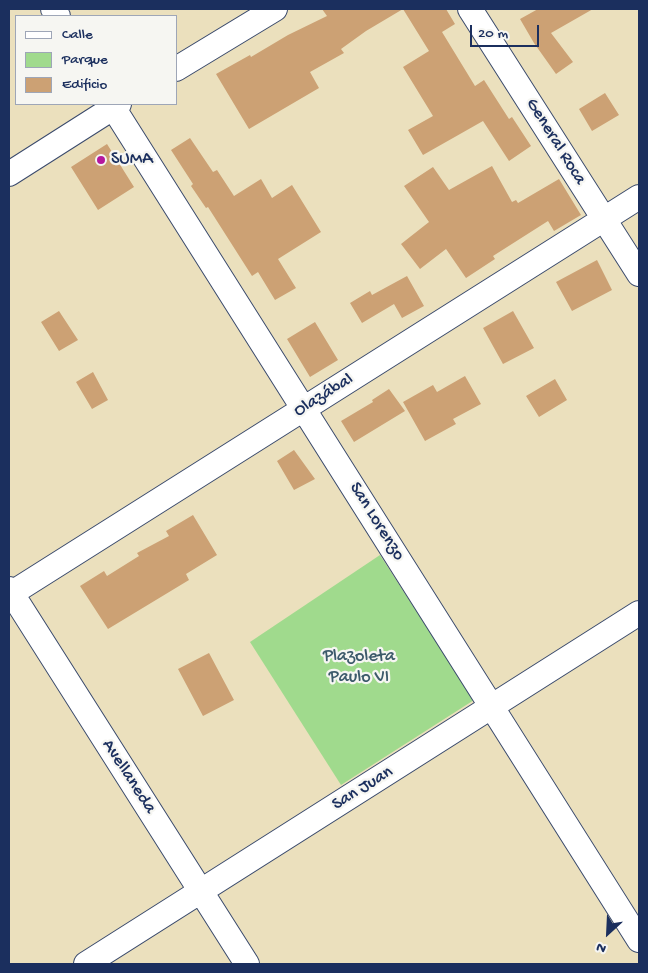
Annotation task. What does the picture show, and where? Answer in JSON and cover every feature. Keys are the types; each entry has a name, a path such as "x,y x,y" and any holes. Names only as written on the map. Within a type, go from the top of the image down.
{"street":[{"path":"178,68 275,9"},
{"name":"General Roca","path":"470,9 639,274"},
{"path":"9,174 115,105"},
{"name":"San Lorenzo","path":"115,105 639,940"},
{"name":"Olazábal","path":"10,593 639,197"},
{"name":"Avellaneda","path":"10,593 247,964"},
{"name":"San Juan","path":"86,964 639,613"}],"green space":[{"name":"Plazoleta Paulo VI","path":"380,555 474,700 341,785 250,642"}],"building":[{"path":"322,9 403,9 366,31 341,49 344,53 310,72 319,88 249,129 216,74 327,16"},
{"path":"403,9 446,9 455,24 442,32 475,86 484,80 509,119 512,117 531,146 509,161 483,121 423,155 408,130 433,116 403,67 429,51"},
{"path":"538,9 593,9 551,33 573,62 556,74 520,19"},
{"path":"605,93 619,115 592,131 579,109"},
{"path":"190,138 213,172 217,170 234,196 261,179 272,198 292,185 321,232 278,259 296,288 275,300 258,272 252,276 208,207 206,208 191,186 193,184 171,150"},
{"path":"107,144 134,187 98,210 71,167"},
{"path":"492,166 512,202 516,200 518,203 559,179 581,215 554,231 548,221 493,256 495,259 466,278 446,249 420,269 401,244 429,222 404,186 433,167 449,190"},
{"path":"597,260 612,290 572,311 556,282"},
{"path":"407,276 424,306 402,318 394,304 362,323 350,303 370,291 372,295"},
{"path":"59,311 78,340 59,351 41,322"},
{"path":"513,311 534,348 503,364 483,328"},
{"path":"315,322 338,360 310,377 287,339"},
{"path":"93,372 108,400 92,409 76,382"},
{"path":"465,376 481,404 453,419 456,424 425,441 403,402 433,385 437,392"},
{"path":"555,379 567,400 539,417 526,396"},
{"path":"389,389 405,411 354,442 341,421 373,402 372,400"},
{"path":"294,450 315,479 294,490 277,461"},
{"path":"193,515 217,555 186,574 189,580 108,629 80,586 104,571 107,576 139,556 137,553 169,536 166,531"},
{"path":"209,653 234,700 203,716 178,669"}],"place":[{"name":"SUMA","path":"101,160"}]}
